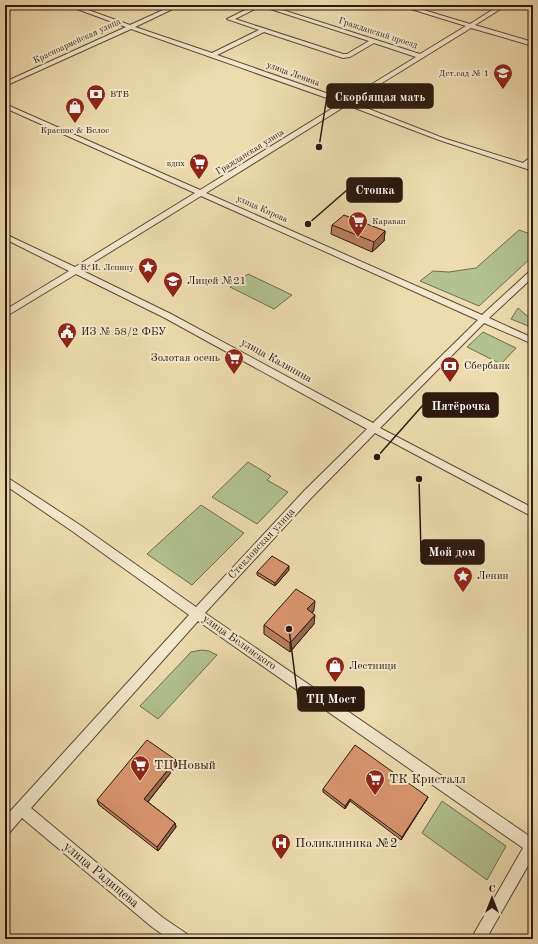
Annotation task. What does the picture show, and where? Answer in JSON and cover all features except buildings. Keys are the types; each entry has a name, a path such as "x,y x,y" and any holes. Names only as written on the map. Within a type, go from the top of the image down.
{"street":[{"name":"улица Ленина","path":"69,5 347,103 434,136 533,169"},
{"name":"Красноармейская улица","path":"5,84 178,5"},
{"path":"259,5 230,19 345,56 374,41"},
{"name":"Гражданский проезд","path":"262,5 420,56"},
{"path":"401,5 533,44"},
{"name":"Гражданская улица","path":"5,314 504,5"},
{"path":"213,56 264,30"},
{"name":"улица Кирова","path":"5,106 533,341"},
{"path":"524,166 533,157"},
{"name":"улица Калинина","path":"5,236 175,320 533,513"},
{"name":"Стекловская улица","path":"5,827 309,492 483,319 533,273"},
{"name":"улица Белинского","path":"5,480 532,845"},
{"name":"улица Радищева","path":"21,808 157,922 182,939"},
{"path":"478,939 532,845"}],"green space":[{"path":"519,230 533,235 533,256 479,306 420,281 433,271 449,272 476,268"},
{"path":"248,274 292,295 274,309 230,287"},
{"path":"518,308 533,321 533,328 511,319"},
{"path":"483,332 516,348 501,364 467,347"},
{"path":"248,462 271,476 267,480 288,492 257,524 212,497"},
{"path":"201,505 244,533 192,585 147,554"},
{"path":"202,650 209,651 217,655 158,719 140,706 191,652"},
{"path":"442,801 506,846 487,880 422,833"}],"place":[{"name":"Дет.сад № 1","path":"503,90"},
{"name":"ВТБ","path":"96,111"},
{"name":"Красное & Белое","path":"75,124"},
{"name":"Скорбящая мать","path":"319,147"},
{"name":"вднх","path":"199,180"},
{"name":"Стопка","path":"308,224"},
{"name":"Караван","path":"358,238"},
{"name":"В. И. Ленину","path":"148,284"},
{"name":"Лицей №21","path":"173,298"},
{"name":"ИЗ № 58/2 ФБУ","path":"67,349"},
{"name":"Золотая осень","path":"234,375"},
{"name":"Сбербанк","path":"450,383"},
{"name":"Пятёрочка","path":"377,457"},
{"name":"Мой дом","path":"419,479"},
{"name":"Ленин","path":"463,593"},
{"name":"ТЦ Мост","path":"289,629"},
{"name":"Лестници","path":"335,683"},
{"name":"ТЦ Новый","path":"140,782"},
{"name":"ТК Кристалл","path":"375,796"},
{"name":"Поликлиника №2","path":"281,860"}]}
